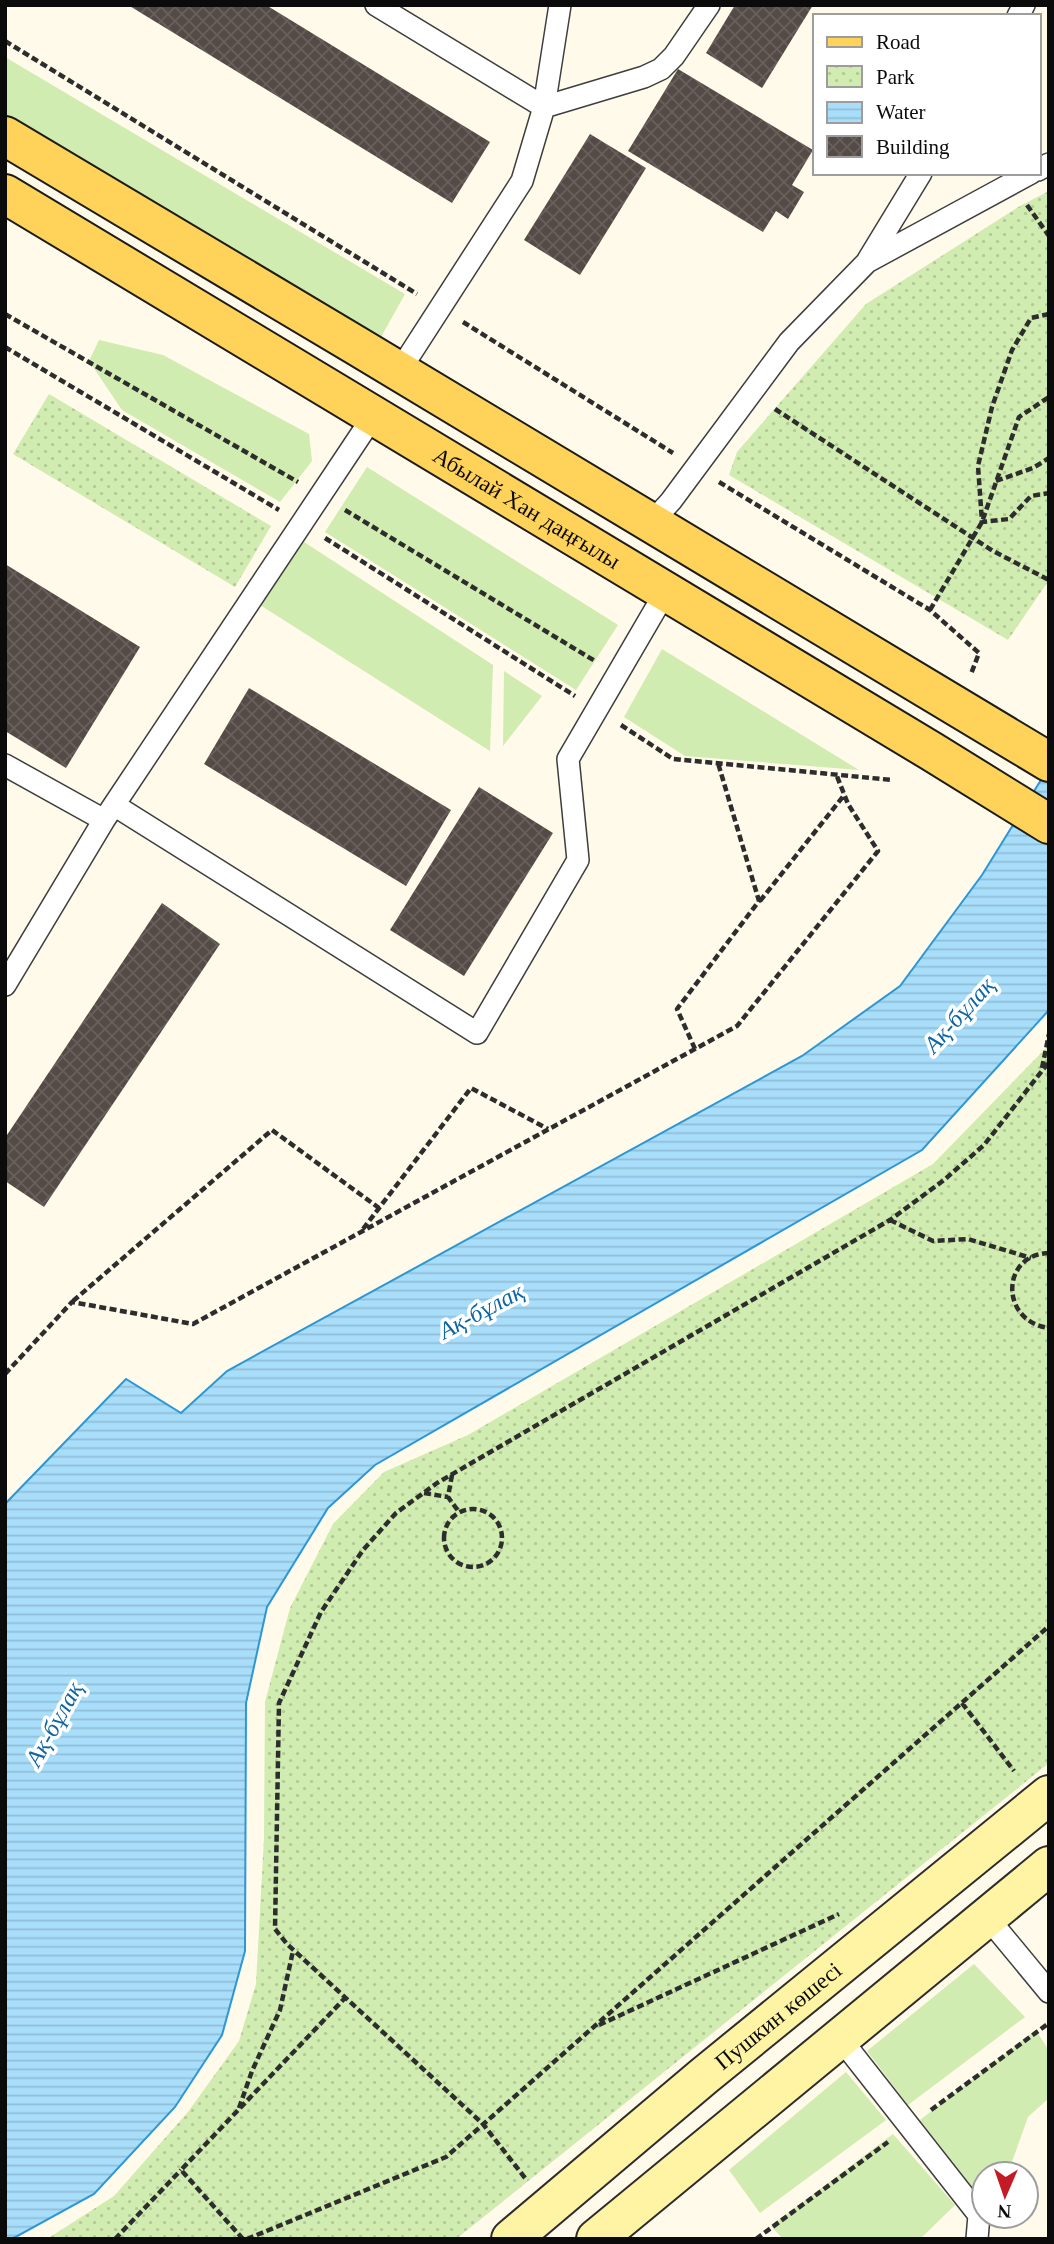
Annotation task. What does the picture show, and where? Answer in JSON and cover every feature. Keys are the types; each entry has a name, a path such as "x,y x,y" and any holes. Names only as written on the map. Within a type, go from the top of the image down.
{"main road":[{"path":"5,135 400,370 650,524 963,692 1049,762"},
{"name":"Абылай Хан даңғылы","path":"5,194 1049,824"},
{"name":"Пушкин көшесі","path":"511,2239 704,2076 1049,1795"},
{"path":"596,2239 1049,1866"}],"lane":[{"path":"376,5 544,107 644,77 661,69 674,56 709,5"},
{"path":"400,370 522,181 544,107 560,5"},
{"path":"650,524 671,501 789,342 867,262 920,175"},
{"path":"867,262 1022,178"},
{"path":"5,985 109,812 374,415"},
{"path":"5,765 109,812 477,1033 578,860 568,759 666,591"},
{"path":"987,1917 1049,1992"},
{"path":"840,2038 979,2215 977,2239"}],"path":[{"path":"5,41 930,610 979,653 963,692"},
{"path":"1022,178 1049,236"},
{"path":"982,522 978,466 992,407 1012,350 1031,318 1049,314"},
{"path":"5,347 301,523 673,759 892,780"},
{"path":"751,393 972,538 1049,580"},
{"path":"930,610 982,522 1019,418 1049,397"},
{"path":"996,481 1033,468 1049,458"},
{"path":"982,522 1009,519 1031,496 1049,493"},
{"path":"718,763 759,901"},
{"path":"72,1302 193,1324 737,1026 878,850 848,804 836,775"},
{"path":"695,1049 677,1009 845,794"},
{"path":"1042,1068 1049,1034"},
{"path":"528,2181 483,2124 293,1951 275,1929 279,1703 321,1612 363,1550 396,1513 452,1474 890,1220 944,1180 984,1145 1049,1062"},
{"path":"360,1233 471,1088 548,1129"},
{"path":"5,1374 72,1302 272,1130 379,1208"},
{"path":"890,1220 933,1241 968,1239 1031,1258"},
{"path":"1049,1253 1031,1258 1021,1266 1014,1277 1012,1290 1018,1312 1038,1327 1049,1328"},
{"path":"448,1497 452,1474"},
{"path":"423,1493 448,1497 459,1512"},
{"path":"477,1509 486,1512 500,1526 502,1545 497,1555 482,1566 472,1567 454,1561 444,1545 446,1526 459,1512 477,1509"},
{"path":"181,2170 245,2239 446,2157 1049,1626"},
{"path":"962,1702 1014,1772"},
{"path":"592,2028 839,1914"},
{"path":"238,2111 280,2010 293,1951"},
{"path":"115,2239 345,1998"}],"green space":[{"path":"5,57 405,294 381,337 5,122"},
{"path":"1049,191 1049,580 1008,640 729,475 737,452 866,304 1020,206"},
{"path":"99,340 163,355 309,434 312,461 280,502 122,410 89,361"},
{"path":"49,394 271,526 235,587 13,454"},
{"path":"367,467 618,625 576,690 325,532"},
{"path":"301,540 493,665 490,751 260,605"},
{"path":"662,649 859,770 685,756 624,717"},
{"path":"504,671 542,696 503,746"},
{"path":"1049,1045 1049,1763 456,2239 47,2239 114,2196 188,2112 239,2041 256,1984 264,1838 265,1702 290,1608 333,1524 384,1472 468,1435 933,1164"},
{"path":"974,1964 1025,2017 908,2105 867,2051"},
{"path":"1036,2030 1049,2051 1049,2098 1028,2117 1013,2160 970,2160 970,2184 920,2120"},
{"path":"846,2072 886,2120 760,2213 729,2170"},
{"path":"893,2134 955,2205 920,2239 783,2239 771,2226"}],"water":[{"name":"Ақ-бұлақ","path":"1049,767 1049,1010 922,1150 375,1465 328,1508 267,1607 246,1703 245,1951 222,2035 175,2107 94,2194 12,2239 5,2239 5,1504 126,1379 181,1413 227,1371 802,1056 900,986 982,875"}],"building":[{"path":"128,5 266,5 490,142 452,203"},
{"path":"735,5 813,5 762,88 706,53"},
{"path":"678,69 813,150 792,185 804,192 788,219 776,211 763,232 628,151"},
{"path":"590,134 646,168 580,275 524,240"},
{"path":"5,564 140,647 66,768 5,731"},
{"path":"249,688 451,810 406,886 204,764"},
{"path":"479,787 553,833 464,976 390,930"},
{"path":"162,903 220,944 44,1207 5,1181 5,1138"}]}
